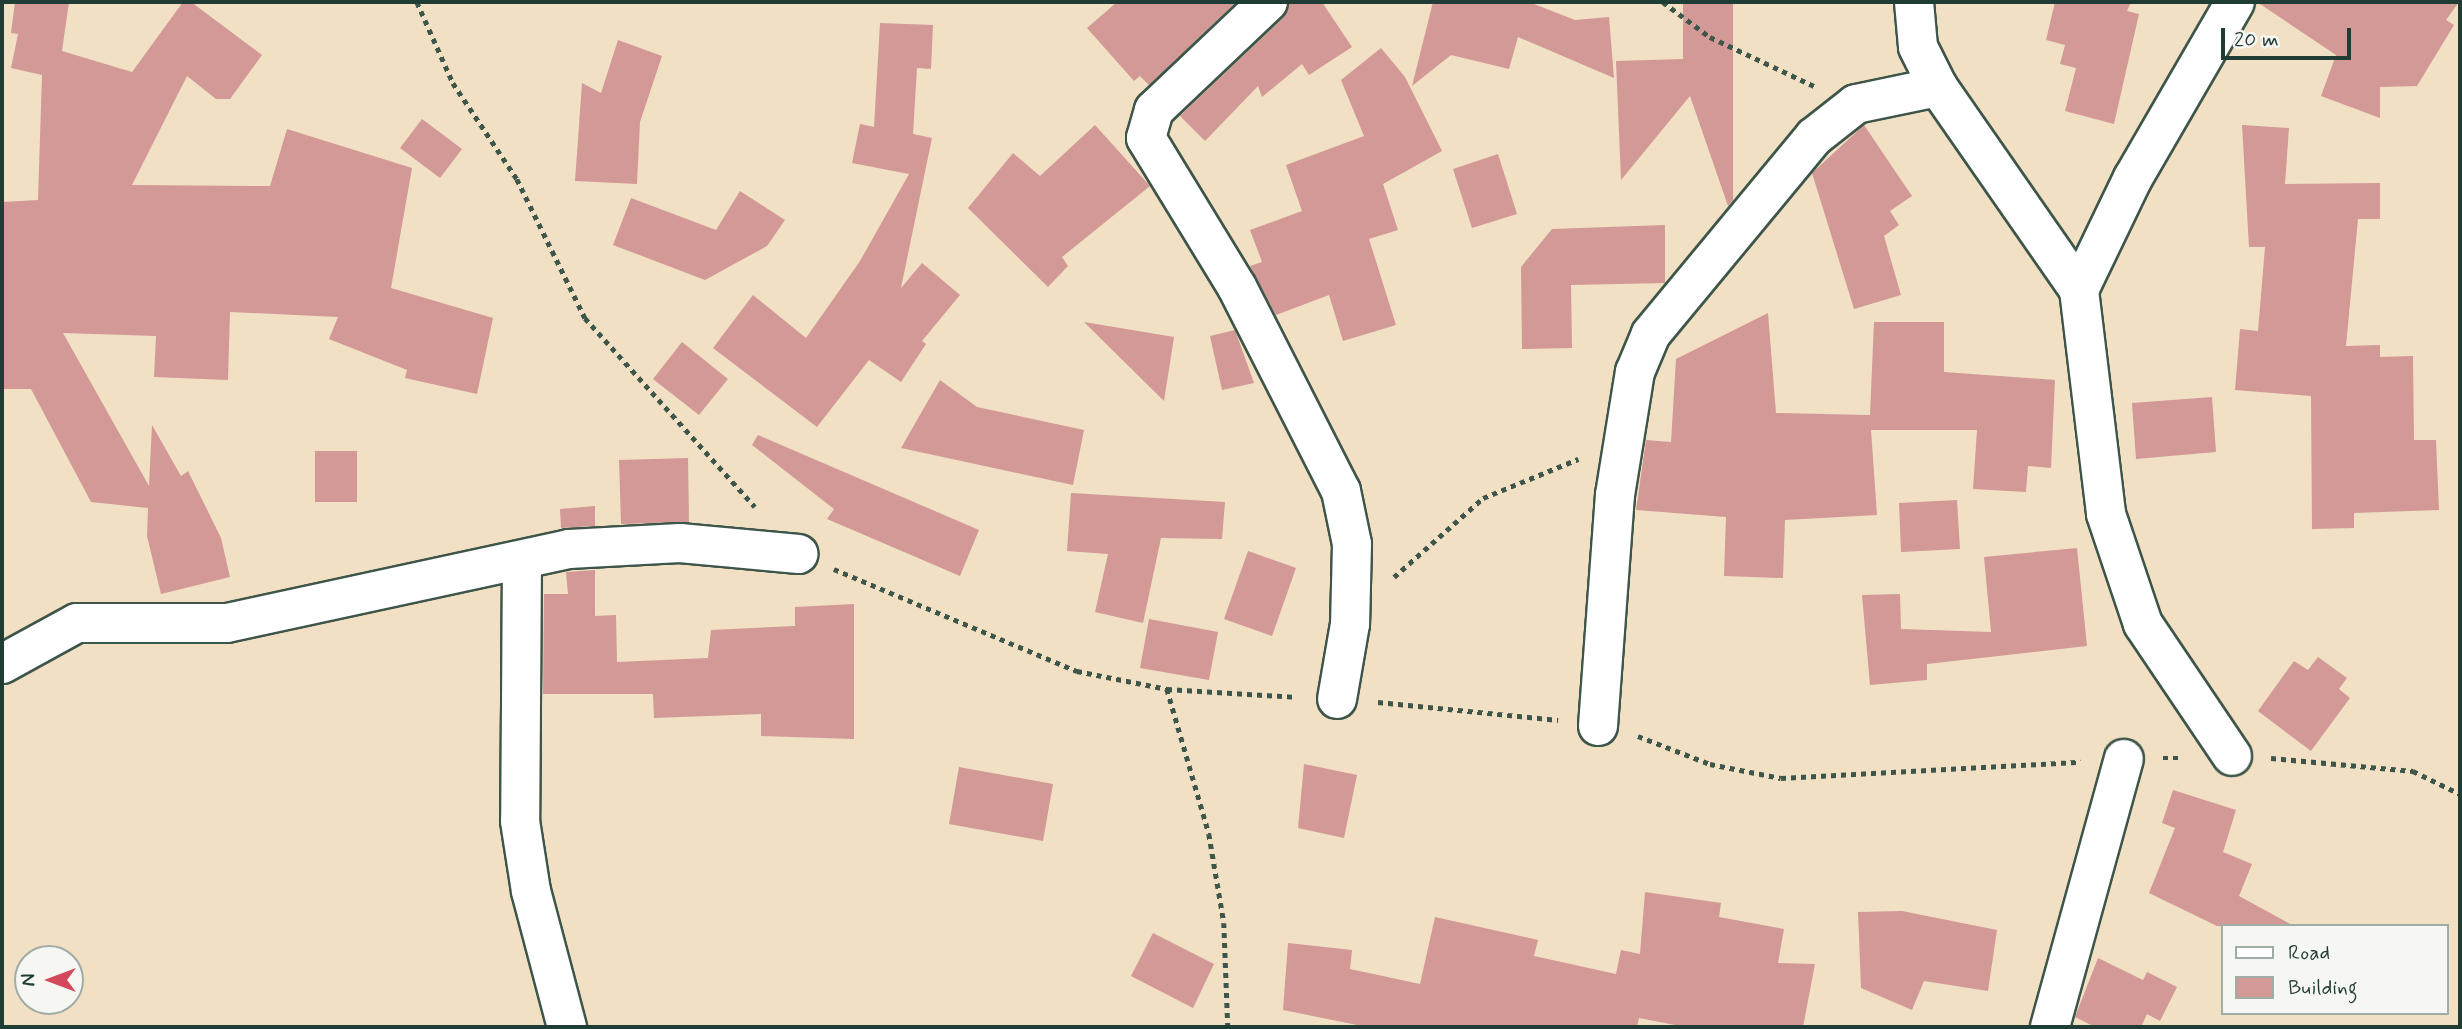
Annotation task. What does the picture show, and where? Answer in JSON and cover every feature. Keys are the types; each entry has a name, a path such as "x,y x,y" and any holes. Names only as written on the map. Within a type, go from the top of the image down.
{"street":[{"path":"1268,2 1154,110 1146,138 1237,287 1341,491 1352,544 1350,624 1337,699"},
{"path":"1914,2 1918,47 1938,87 2079,290 2106,514 2143,624 2231,756"},
{"path":"2079,290 2133,178 2235,2"},
{"path":"1598,726 1625,422 1635,372 1659,323 1814,137 1856,104 1938,87"},
{"path":"2,664 77,623 227,623 569,549 680,543 798,554"},
{"path":"522,561 520,821 531,891 568,1027"},
{"path":"2050,1027 2124,760"}],"path":[{"path":"1663,2 1732,48 1856,104"},
{"path":"1350,624 1419,550 1483,498 1570,464 1600,448 1625,422"},
{"path":"1167,689 1209,834 1224,923 1228,1027"}],"building":[{"path":"15,2 69,2 62,51 132,72 183,2 191,2 262,55 230,99 216,99 187,76 132,185 270,186 287,129 412,168 391,288 493,318 477,394 405,378 407,370 329,339 338,317 230,312 228,380 154,377 156,336 63,333 149,486 152,425 181,476 188,471 221,538 230,577 161,594 147,536 148,508 91,502 31,389 2,389 2,202 38,200 42,75 11,68 18,34 11,33"},
{"path":"1117,2 1236,2 1149,85 1140,76 1134,81 1087,28"},
{"path":"1289,2 1322,2 1352,47 1309,75 1302,64 1262,97 1258,86 1205,141 1180,116 1283,18"},
{"path":"1433,2 1529,2 1575,20 1609,17 1614,78 1518,37 1509,69 1451,55 1412,86"},
{"path":"1683,2 1733,2 1733,200 1728,206 1690,96 1621,180 1616,61 1683,59"},
{"path":"2055,2 2131,2 2127,11 2139,14 2114,124 2065,111 2076,68 2060,64 2065,45 2046,40"},
{"path":"2257,2 2459,2 2446,20 2454,25 2417,86 2380,87 2380,118 2321,96 2336,55"},
{"path":"880,23 933,25 931,69 917,68 913,134 932,138 901,288 922,263 960,295 922,341 926,344 901,382 869,360 817,427 713,348 753,295 806,338 860,261 909,174 852,163 860,124 874,127"},
{"path":"618,40 662,56 640,122 637,184 575,181 582,83 601,93"},
{"path":"1381,48 1405,77 1442,151 1383,184 1398,230 1369,239 1396,325 1343,341 1329,295 1276,315 1250,266 1262,262 1250,230 1302,211 1286,165 1364,136 1341,80"},
{"path":"422,119 462,149 440,178 400,148"},
{"path":"1095,125 1150,186 1062,257 1068,266 1048,287 968,208 1013,153 1040,176"},
{"path":"1864,125 1912,196 1890,211 1899,225 1884,236 1901,295 1854,309 1812,173"},
{"path":"2242,125 2289,128 2285,184 2380,183 2380,219 2358,219 2346,346 2380,345 2380,357 2413,356 2414,440 2436,440 2439,510 2354,513 2354,528 2312,529 2311,396 2235,390 2240,329 2258,331 2265,247 2249,247"},
{"path":"1498,154 1517,214 1472,228 1453,169"},
{"path":"740,191 785,220 767,246 705,280 613,245 631,198 716,230"},
{"path":"1665,225 1665,283 1571,285 1572,348 1522,349 1521,267 1552,229"},
{"path":"1768,313 1776,413 1870,415 1874,322 1944,322 1944,372 2055,380 2051,468 2028,466 2026,492 1973,489 1977,430 1871,430 1877,515 1785,520 1783,578 1724,576 1726,517 1636,510 1646,440 1671,442 1676,359"},
{"path":"1084,322 1174,337 1164,401"},
{"path":"1235,330 1254,383 1222,390 1210,336"},
{"path":"682,342 728,379 699,415 653,379"},
{"path":"940,380 977,407 1084,430 1073,485 901,448"},
{"path":"2212,397 2216,452 2136,459 2132,403"},
{"path":"758,435 979,530 960,576 827,519 834,509 752,445"},
{"path":"315,451 357,451 357,502 315,502"},
{"path":"688,458 689,522 621,524 619,460"},
{"path":"1071,493 1225,502 1222,539 1161,538 1143,623 1095,612 1108,554 1067,551"},
{"path":"1957,500 1960,549 1901,552 1899,503"},
{"path":"595,506 595,526 561,528 560,509"},
{"path":"2077,548 2087,646 1927,664 1927,680 1870,685 1862,595 1900,594 1901,629 1991,632 1984,557"},
{"path":"1248,551 1296,568 1272,636 1224,619"},
{"path":"595,570 595,616 616,615 617,662 708,658 711,630 795,626 795,607 854,604 854,739 761,736 761,714 654,718 653,694 543,694 544,594 568,594 566,572"},
{"path":"1149,619 1218,632 1209,680 1140,668"},
{"path":"2318,657 2347,678 2339,689 2350,698 2311,751 2258,711 2294,661 2308,670"},
{"path":"1304,764 1357,775 1344,838 1298,828"},
{"path":"959,767 1053,784 1043,841 949,824"},
{"path":"2173,790 2236,810 2223,852 2252,864 2239,896 2290,924 2217,926 2149,893 2175,828 2162,823"},
{"path":"1645,892 1721,903 1719,917 1784,929 1778,963 1815,964 1803,1027 1685,1027 1639,1018 1637,1027 1367,1027 1283,1010 1288,943 1352,950 1350,969 1420,984 1435,917 1538,940 1534,956 1616,974 1621,950 1640,954"},
{"path":"1902,911 1997,930 1988,991 1924,981 1912,1010 1861,988 1858,912"},
{"path":"1153,933 1214,964 1193,1008 1131,976"},
{"path":"2098,958 2143,980 2147,972 2177,987 2160,1021 2147,1014 2141,1027 2095,1027 2075,1017"}]}
